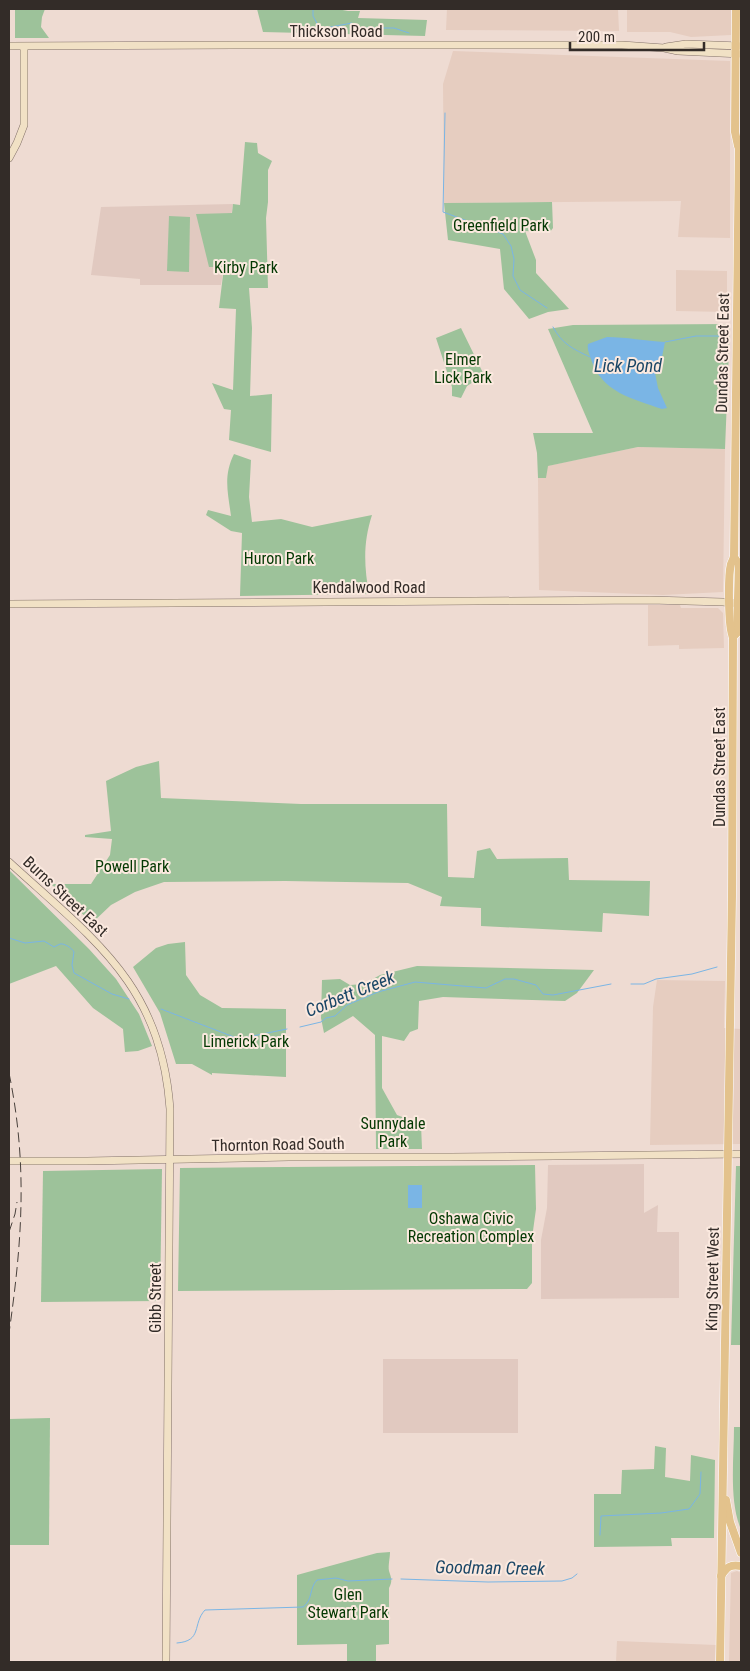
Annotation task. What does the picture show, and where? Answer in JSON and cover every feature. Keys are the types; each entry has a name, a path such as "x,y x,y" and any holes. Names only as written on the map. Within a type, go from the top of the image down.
{"main road":[{"name":"Dundas Street East","path":"736,9 739,50 735,132 739,149"},
{"name":"Thickson Road","path":"9,46 622,45 664,48 686,44 739,50"},
{"path":"9,158 24,125 24,47"},
{"name":"Dundas Street East","path":"732,896 733,638 730,632 736,604 731,564 734,557 739,149 741,140"},
{"name":"Kendalwood Road","path":"9,604 650,600 736,604"},
{"name":"Burns Street East","path":"9,862 105,951"},
{"name":"King Street West","path":"720,1662 732,896"},
{"name":"Gibb Street","path":"105,951 138,994 150,1019 159,1042 170,1097 166,1662"},
{"name":"Thornton Road South","path":"9,1161 741,1154"},
{"path":"723,1486 730,1522 741,1554"},
{"path":"721,1576 728,1566 734,1564 741,1566"}],"shaded area":[{"path":"447,9 618,9 619,31 446,30"},
{"path":"627,9 731,9 731,35 691,37 670,32 627,32"},
{"path":"453,51 730,61 730,238 678,237 681,201 444,203 443,84"},
{"path":"233,204 221,285 140,285 140,279 91,275 101,207"},
{"path":"676,270 727,271 727,312 676,311"},
{"path":"638,447 725,449 723,592 663,595 539,590 538,478 546,478 547,466"},
{"path":"648,605 680,605 681,608 718,608 723,613 724,648 679,649 679,645 648,646"},
{"path":"657,980 725,981 724,1028 741,1029 741,1144 650,1145 653,1007"},
{"path":"644,1164 644,1213 658,1205 657,1232 679,1232 679,1298 541,1299 541,1240 547,1208 548,1165"},
{"path":"383,1359 518,1359 518,1433 383,1433"},
{"path":"737,1571 741,1573 741,1662 729,1662 731,1573"},
{"path":"617,1641 716,1645 715,1662 616,1662"}],"green space":[{"path":"15,9 45,9 41,27 49,38 15,38"},
{"path":"257,9 337,9 360,11 358,18 427,20 425,36 263,32"},
{"name":"Kirby Park","path":"245,142 257,143 258,153 272,161 268,170 266,218 268,288 249,288 252,328 250,396 272,394 271,452 229,440 231,410 224,409 212,383 233,390 236,309 219,308 224,267 209,267 196,214 232,213 233,204 240,205"},
{"name":"Greenfield Park","path":"552,202 553,228 550,232 525,231 536,260 536,273 569,309 548,312 529,319 504,289 500,249 448,240 444,203"},
{"path":"169,216 190,217 189,272 167,271"},
{"path":"730,324 725,449 638,447 548,466 546,478 538,478 537,453 533,433 593,433 548,329 573,325"},
{"name":"Elmer Lick Park","path":"461,328 484,375 467,386 461,398 452,396 452,387 436,338"},
{"name":"Huron Park","path":"234,454 251,460 249,497 252,522 281,519 312,527 372,515 365,554 369,594 240,596 242,533 231,531 206,515 208,510 231,516 227,477"},
{"name":"Powell Park","path":"159,761 161,798 301,804 447,804 448,877 474,878 477,851 490,848 497,859 568,858 569,880 650,881 649,916 603,913 602,932 481,926 481,908 440,906 442,897 408,883 164,882 135,892 111,905 92,923 51,884 91,884 110,855 112,839 85,837 85,835 111,831 106,781 136,767"},
{"path":"9,870 89,949 116,979 139,1014 152,1046 138,1051 125,1052 123,1029 93,1008 56,966 9,984"},
{"name":"Limerick Park","path":"185,942 186,975 200,995 222,1008 286,1009 286,1077 212,1073 212,1075 192,1064 176,1064 160,1013 133,967 156,948"},
{"name":"Sunnydale Park","path":"417,966 594,970 577,993 565,1001 443,997 419,1001 418,1029 410,1032 404,1041 382,1036 382,1088 397,1115 421,1124 422,1149 376,1149 375,1035 353,1016 324,1033 321,1018 322,980 340,979 350,985 364,984 380,975"},
{"name":"Oshawa Civic Recreation Complex","path":"535,1165 536,1209 532,1238 532,1283 527,1289 178,1291 180,1168"},
{"path":"736,1166 741,1166 741,1345 731,1345"},
{"path":"162,1169 160,1301 41,1302 43,1171"},
{"path":"50,1418 49,1545 9,1545 9,1419"},
{"path":"734,1427 741,1427 741,1527 734,1504 733,1491"},
{"path":"655,1446 666,1448 665,1477 690,1481 691,1455 715,1460 714,1538 671,1538 672,1546 594,1547 594,1494 621,1494 622,1470 654,1469"},
{"name":"Glen Stewart Park","path":"390,1552 389,1644 376,1645 376,1662 347,1662 347,1644 297,1645 297,1575 377,1553"}],"water":[{"name":"Lick Pond","path":"607,337 665,342 662,357 655,373 658,388 667,408 662,409 619,393 602,379 589,353 588,344"},
{"path":"408,1185 422,1185 422,1208 408,1208"}],"waterway":[{"path":"313,9 313,16 320,29 352,23 355,28 394,28 409,33"},
{"path":"445,113 443,212 503,234 511,246 514,259 513,276 520,290 547,308"},
{"path":"553,327 560,338 568,345 590,357"},
{"path":"665,342 696,336 724,336"},
{"name":"Corbett Creek","path":"9,938 25,943 44,941 54,947 60,944 66,945 74,952 72,965 74,973 112,994 129,999"},
{"name":"Corbett Creek","path":"631,984 644,984 656,979 692,974 717,967"},
{"name":"Corbett Creek","path":"300,1027 321,1022 326,1018 335,1016 347,1005 378,992 415,982 486,988 505,979 514,979 536,985 543,994 553,995 611,984"},
{"name":"Corbett Creek","path":"161,1009 234,1037 243,1038 287,1029"},
{"name":"Goodman Creek","path":"600,1535 601,1516 661,1513 689,1509 700,1494 701,1472"},
{"name":"Goodman Creek","path":"401,1579 488,1582 562,1581 572,1578 577,1574"},
{"name":"Goodman Creek","path":"177,1643 191,1639 205,1610 303,1607 308,1601 317,1580 336,1578 348,1581 392,1579"}],"railway":[{"path":"9,1073 15,1107 21,1172 20,1235 9,1333"},
{"path":"9,1232 17,1202"}]}
